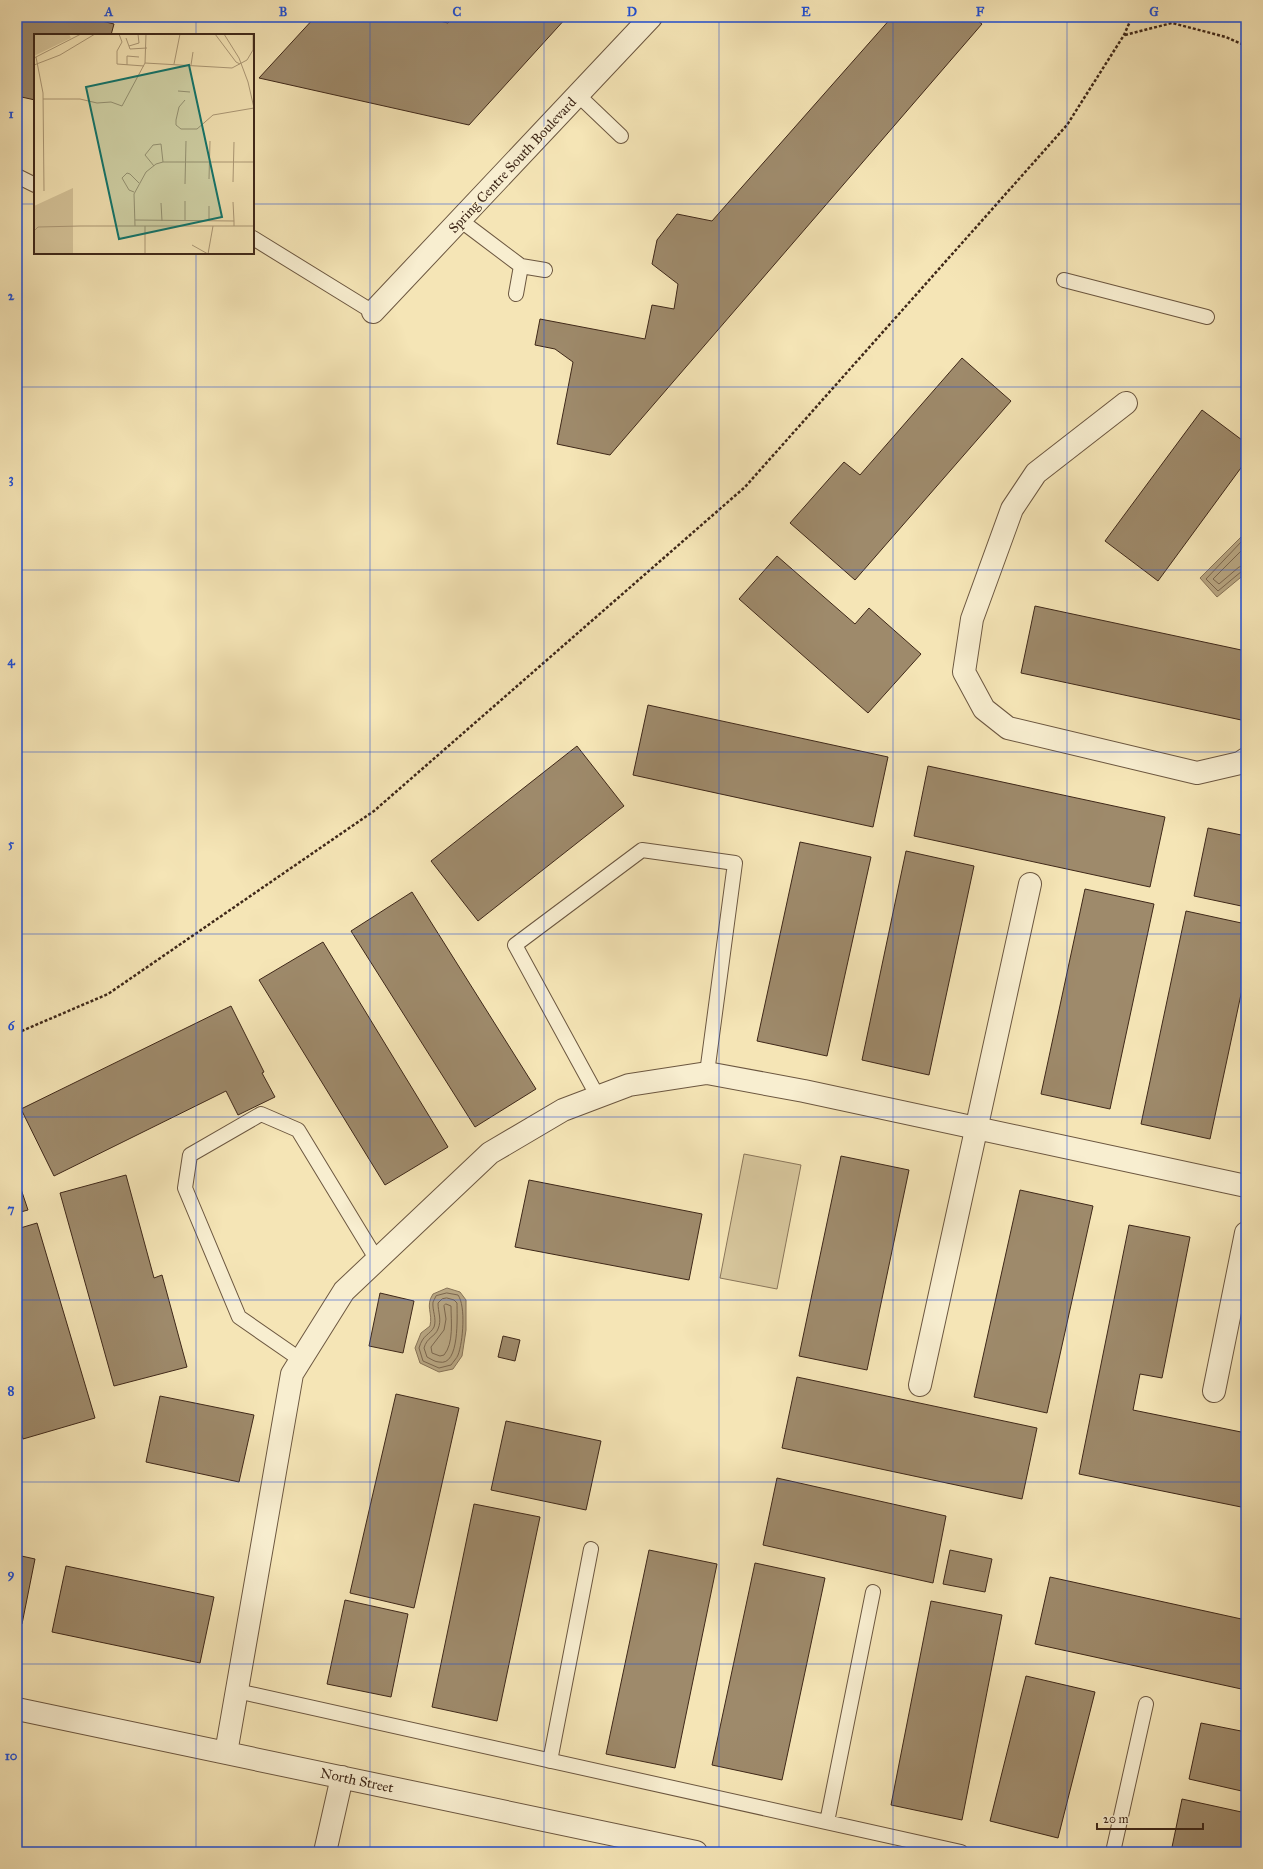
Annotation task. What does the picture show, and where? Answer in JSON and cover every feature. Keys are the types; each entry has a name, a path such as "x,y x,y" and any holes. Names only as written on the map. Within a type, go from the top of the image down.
{"street":[{"name":"Spring Centre South Boulevard","path":"373,312 651,17"},
{"path":"1126,402 1036,473 1012,510 972,619 964,672 984,709 1008,728 1197,773 1240,763 1246,759"},
{"path":"920,1385 1030,884"},
{"path":"226,1753 292,1374 344,1291 490,1153 563,1110 629,1085 707,1072 804,1091 1246,1186"},
{"path":"1214,1391 1246,1233"},
{"name":"North Street","path":"17,1709 696,1852"},
{"path":"325,1852 342,1777"}],"lane":[{"path":"578,95 621,136"},
{"path":"17,176 34,184"},
{"path":"460,220 521,266 545,270"},
{"path":"254,239 373,312"},
{"path":"516,294 521,266"},
{"path":"1064,280 1207,317"},
{"path":"598,1097 514,945 642,850 735,863 707,1072"},
{"path":"301,1360 239,1317 185,1188 190,1155 261,1114 298,1130 377,1260"},
{"path":"550,1761 591,1549"},
{"path":"827,1822 873,1592"},
{"path":"237,1691 962,1852"},
{"path":"1113,1852 1146,1704"}],"path":[{"path":"17,1033 108,994 374,811 745,488 1067,125 1124,35 1132,17"},
{"path":"1124,35 1172,23 1226,37 1246,46"}],"shaded area":[{"path":"744,1154 801,1165 777,1289 720,1278"}],"water":[{"path":"1243,535 1246,538 1246,573 1217,597 1200,578"},
{"path":"447,1288 460,1292 466,1300 466,1330 462,1356 453,1369 439,1372 420,1363 415,1348 421,1333 430,1326 431,1317 429,1306 433,1294"}],"building":[{"path":"17,17 86,17 114,24 111,34 34,34 34,100 17,96"},
{"path":"315,17 423,17 448,23 453,17 567,17 469,125 259,78"},
{"path":"892,17 973,17 982,24 610,455 557,444 573,362 555,349 535,345 540,319 645,339 652,305 674,309 678,284 652,264 657,240 677,214 712,221"},
{"path":"962,358 1011,401 855,580 790,523 844,462 860,475"},
{"path":"1202,410 1246,443 1246,461 1158,581 1105,541"},
{"path":"777,556 855,624 869,608 921,654 868,713 739,599"},
{"path":"1035,606 1246,651 1246,721 1021,673"},
{"path":"648,705 888,757 873,827 633,775"},
{"path":"577,746 624,806 478,921 431,861"},
{"path":"928,766 1165,817 1150,887 914,836"},
{"path":"1208,828 1246,836 1246,907 1194,896"},
{"path":"800,842 871,857 827,1056 757,1041"},
{"path":"906,851 974,866 929,1075 862,1060"},
{"path":"1085,889 1154,904 1110,1109 1041,1094"},
{"path":"412,892 536,1089 475,1127 351,931"},
{"path":"1186,911 1246,924 1246,971 1210,1139 1141,1124"},
{"path":"323,942 448,1147 385,1185 259,980"},
{"path":"231,1006 264,1072 262,1073 275,1097 238,1115 226,1091 54,1176 21,1109"},
{"path":"841,1156 909,1170 867,1370 799,1356"},
{"path":"126,1175 154,1278 162,1275 187,1367 114,1386 60,1193"},
{"path":"17,1177 28,1210 17,1213"},
{"path":"529,1180 702,1214 689,1280 515,1247"},
{"path":"1020,1190 1093,1206 1047,1413 974,1397"},
{"path":"37,1223 95,1418 23,1439 17,1418 17,1229"},
{"path":"1129,1225 1190,1237 1162,1378 1140,1374 1133,1410 1246,1433 1246,1508 1079,1474"},
{"path":"380,1293 414,1301 403,1353 369,1346"},
{"path":"503,1336 520,1340 515,1361 498,1357"},
{"path":"797,1377 1037,1428 1022,1499 782,1448"},
{"path":"396,1394 459,1408 414,1608 350,1593"},
{"path":"160,1396 254,1415 239,1482 146,1462"},
{"path":"506,1421 601,1441 586,1510 491,1490"},
{"path":"777,1478 946,1516 933,1583 763,1545"},
{"path":"474,1504 540,1517 497,1721 432,1707"},
{"path":"649,1550 717,1564 675,1768 606,1754"},
{"path":"950,1550 992,1559 985,1592 943,1584"},
{"path":"17,1555 35,1559 22,1624 17,1623"},
{"path":"755,1563 825,1578 782,1780 712,1765"},
{"path":"66,1566 214,1597 200,1663 52,1632"},
{"path":"1050,1577 1246,1620 1246,1690 1035,1644"},
{"path":"345,1600 408,1614 391,1697 327,1684"},
{"path":"931,1601 1002,1615 962,1820 891,1805"},
{"path":"1026,1676 1095,1692 1058,1838 990,1821"},
{"path":"1201,1723 1246,1732 1246,1792 1189,1779"},
{"path":"1182,1799 1246,1813 1246,1842 1244,1852 1171,1852"}]}
